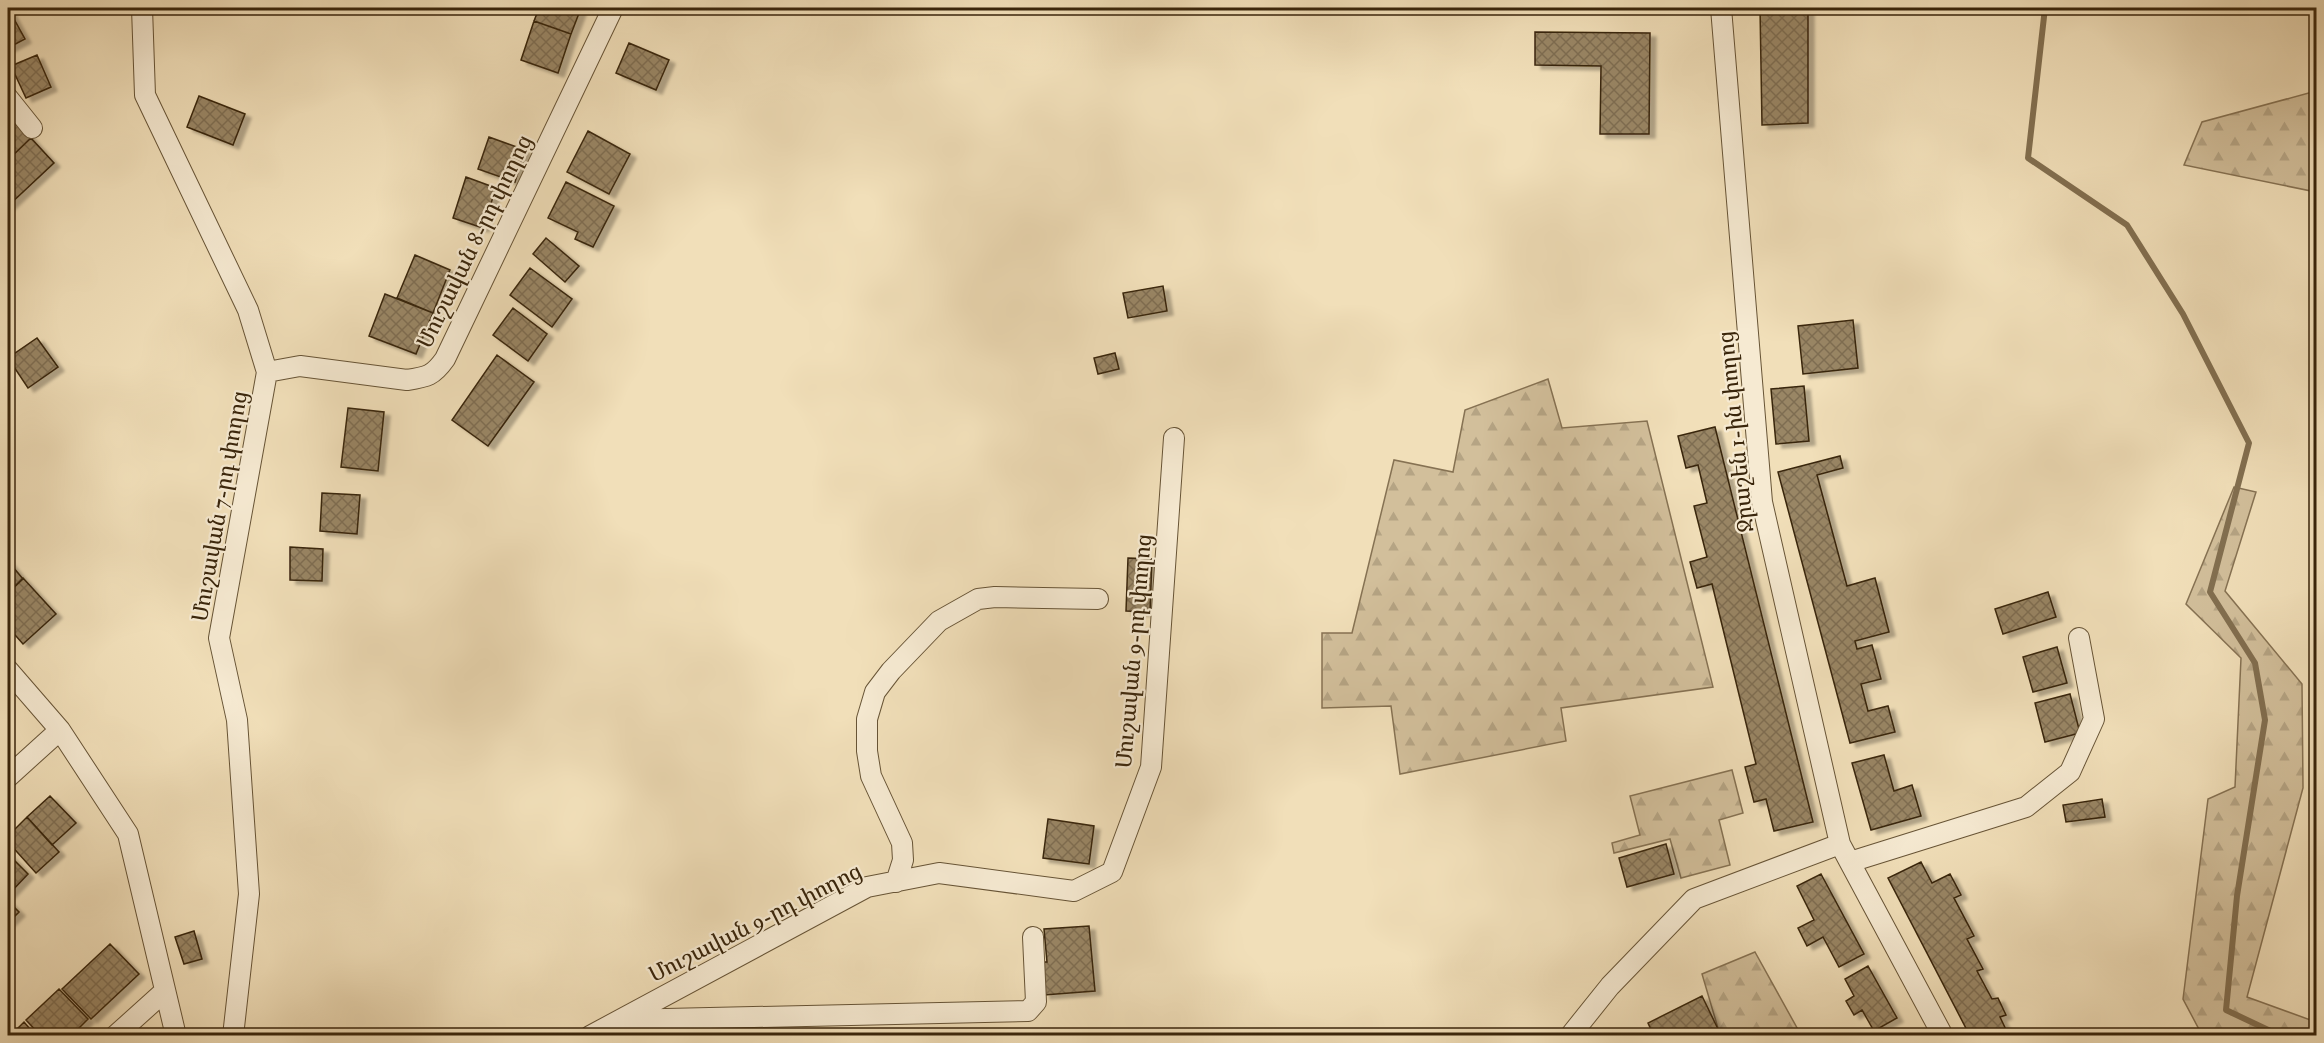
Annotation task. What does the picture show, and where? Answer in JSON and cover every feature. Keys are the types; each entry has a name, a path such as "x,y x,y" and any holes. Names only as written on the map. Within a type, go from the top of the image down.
{"street":[{"name":"Մուշավան 7-րդ փողոց","path":"142,8 146,95 248,310 267,372 219,638 237,720 249,894 233,1035"},
{"name":"Մուշավան 8-րդ փողոց","path":"267,372 300,366 407,380 436,372 445,359 614,8"},
{"name":"Ջրաշեն 1-ին փողոց","path":"1721,8 1762,502 1840,844 1943,1035"},
{"path":"8,98 32,128"},
{"name":"Մուշավան 9-րդ փողոց","path":"590,1035 867,888 939,873 1074,891 1112,872 1151,767 1174,438"},
{"path":"896,882 903,860 902,843 872,776 867,751 867,719 875,692 891,671 939,621 978,599 995,597 1098,599"},
{"path":"1850,862 2026,807 2070,772 2094,719 2079,638"},
{"path":"8,670 60,730 128,834 176,1035"},
{"path":"8,777 60,730"},
{"path":"1570,1035 1610,986 1694,899 1840,844"},
{"path":"619,1020 1028,1011 1036,1002 1033,937"},
{"path":"115,1035 165,991"}],"green space":[{"path":"2316,91 2316,192 2184,165 2202,122"},
{"path":"1548,379 1562,428 1647,421 1713,687 1561,708 1566,741 1400,774 1391,706 1322,708 1322,633 1352,633 1394,460 1453,472 1465,410"},
{"path":"2234,487 2256,492 2225,591 2302,684 2303,788 2247,997 2316,1022 2316,1035 2202,1035 2183,999 2208,799 2235,787 2241,658 2186,604"},
{"path":"1732,770 1743,813 1719,820 1730,865 1681,878 1670,839 1614,853 1612,843 1640,835 1630,796"},
{"path":"1755,952 1801,1035 1720,1035 1702,974"}],"building":[{"path":"8,8 25,39 8,48"},
{"path":"539,8 581,8 571,34 534,21"},
{"path":"1760,8 1808,8 1808,123 1762,125"},
{"path":"534,21 571,34 558,73 521,60"},
{"path":"1535,32 1650,33 1649,134 1600,134 1601,66 1535,65"},
{"path":"629,43 669,60 656,90 616,73"},
{"path":"37,55 51,87 26,98 11,66"},
{"path":"199,96 245,114 233,145 187,127"},
{"path":"8,111 31,138 8,160"},
{"path":"588,131 630,154 609,194 567,172"},
{"path":"489,137 525,150 515,182 478,169"},
{"path":"31,138 54,163 8,206 8,160"},
{"path":"466,177 496,188 483,228 453,218"},
{"path":"566,182 614,206 593,247 575,239 578,232 548,218"},
{"path":"546,238 579,266 565,282 533,254"},
{"path":"415,255 450,270 433,313 397,298"},
{"path":"530,268 572,299 552,327 510,295"},
{"path":"1163,286 1167,311 1128,318 1123,293"},
{"path":"385,294 433,313 416,354 369,336"},
{"path":"513,308 547,334 528,361 493,335"},
{"path":"1853,320 1858,368 1803,374 1798,326"},
{"path":"37,338 58,367 28,388 8,358"},
{"path":"1115,353 1119,369 1098,374 1094,358"},
{"path":"497,355 534,382 488,446 452,420"},
{"path":"1804,386 1809,441 1776,444 1771,389"},
{"path":"348,408 384,412 378,471 341,467"},
{"path":"1715,427 1813,822 1774,831 1766,799 1754,802 1745,767 1756,764 1712,584 1697,588 1690,562 1707,557 1694,506 1707,503 1698,465 1686,468 1678,436"},
{"path":"1840,456 1843,468 1817,475 1847,586 1875,578 1889,632 1855,641 1857,649 1872,645 1881,679 1861,684 1868,711 1888,706 1895,732 1850,743 1778,472"},
{"path":"322,493 360,495 357,534 320,531"},
{"path":"290,547 323,549 322,581 290,580"},
{"path":"1128,558 1152,559 1150,612 1126,611"},
{"path":"8,561 23,579 8,593"},
{"path":"23,578 56,614 23,644 8,627 8,593"},
{"path":"2048,592 2056,617 2003,634 1995,609"},
{"path":"2057,647 2067,683 2033,692 2023,657"},
{"path":"2070,694 2080,733 2045,742 2035,703"},
{"path":"1884,755 1894,791 1912,785 1921,816 1871,830 1852,763"},
{"path":"50,796 76,823 52,845 27,817"},
{"path":"2102,799 2105,817 2066,822 2063,805"},
{"path":"27,817 59,852 36,873 8,842 8,836"},
{"path":"1048,819 1094,826 1089,864 1043,858"},
{"path":"1666,844 1674,874 1627,887 1619,858"},
{"path":"8,854 28,874 8,895"},
{"path":"1921,862 1932,883 1950,874 1961,895 1954,898 1974,936 1967,939 1983,969 1977,971 1992,999 1998,998 2006,1015 2000,1017 2009,1036 1970,1036 1888,878"},
{"path":"1821,874 1864,954 1839,967 1823,937 1807,946 1798,928 1814,920 1797,886"},
{"path":"8,901 19,912 8,923"},
{"path":"1089,926 1095,991 1044,995 1041,962 1047,962 1044,929"},
{"path":"194,931 202,959 184,964 175,937"},
{"path":"110,944 139,974 91,1019 62,989"},
{"path":"1868,966 1897,1018 1874,1031 1862,1010 1854,1015 1846,1001 1854,996 1845,979"},
{"path":"59,989 88,1019 71,1036 41,1036 26,1020"},
{"path":"1702,996 1719,1031 1709,1036 1654,1036 1648,1023"},
{"path":"24,1022 36,1036 10,1036"}],"waterway":[{"path":"2045,8 2028,158 2127,225 2183,314 2249,443 2210,592 2255,663 2265,720 2237,896 2226,1010 2281,1036"}]}
